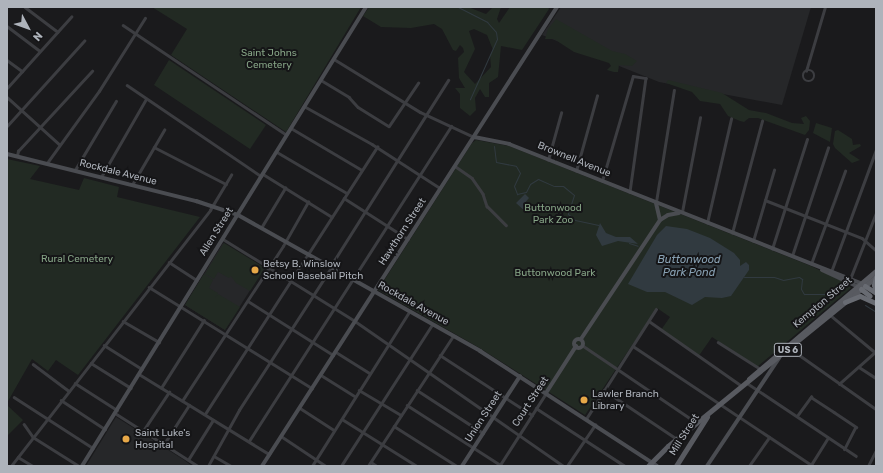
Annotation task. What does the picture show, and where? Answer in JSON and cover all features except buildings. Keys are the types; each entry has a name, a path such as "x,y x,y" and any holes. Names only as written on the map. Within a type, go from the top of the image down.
{"highway":[{"path":"876,277 874,286 876,292"},
{"path":"861,286 876,292"},
{"path":"861,286 876,302"},
{"path":"846,302 860,296 876,302"}],"main road":[{"name":"Allen Street","path":"82,466 366,7"},
{"name":"Hawthorn Street","path":"262,466 557,8"},
{"path":"481,126 486,138"},
{"name":"Brownell Avenue","path":"474,136 486,138 548,160 792,256 861,286"},
{"name":"Rockdale Avenue","path":"7,154 213,206 238,215 330,268 453,335 595,424 649,464 657,466"},
{"path":"656,202 660,220"},
{"path":"576,346 582,345 581,339 660,220 671,214 682,212"},
{"name":"Kempton Street","path":"828,314 846,302 876,270"},
{"name":"Kempton Street","path":"746,382 861,286 876,277"},
{"name":"Court Street","path":"546,393 576,346 574,341 581,339"},
{"name":"Kempton Street","path":"649,464 742,386 759,368 779,358 788,347"},
{"path":"707,466 779,358"},
{"name":"Union Street","path":"462,466 520,376"},
{"name":"Mill Street","path":"676,466 709,413"}],"street":[{"path":"25,7 58,32"},
{"path":"550,7 557,8"},
{"path":"806,71 814,73 811,81 803,78 825,7"},
{"path":"7,88 71,16"},
{"path":"47,163 59,144 99,91 145,18"},
{"path":"123,25 134,34 287,135"},
{"path":"7,26 40,51"},
{"path":"7,126 84,41"},
{"name":"Brownell Avenue","path":"334,59 427,115 474,136"},
{"path":"7,60 22,71"},
{"path":"16,156 39,127 92,71"},
{"path":"602,181 633,76 646,78 647,81 630,192"},
{"path":"321,80 349,97 358,107 389,126 418,84"},
{"path":"208,466 229,429 448,80"},
{"path":"127,85 262,175 332,217"},
{"path":"656,202 674,90"},
{"path":"7,96 59,144"},
{"path":"576,171 597,96"},
{"path":"101,177 146,99"},
{"path":"75,170 116,101"},
{"path":"304,106 376,147 440,188"},
{"path":"548,160 561,113"},
{"path":"682,212 700,118"},
{"path":"707,223 731,119"},
{"path":"732,233 762,121"},
{"path":"249,441 451,126"},
{"path":"291,128 362,170"},
{"path":"132,185 164,130"},
{"path":"772,249 807,139"},
{"path":"154,147 226,184"},
{"path":"205,414 376,147"},
{"path":"792,256 828,148"},
{"path":"831,273 852,214 874,161 876,150"},
{"path":"277,151 347,193"},
{"path":"455,166 472,178 483,194 487,206 506,225"},
{"path":"753,241 774,170"},
{"path":"813,265 845,172"},
{"path":"11,466 213,206 231,175"},
{"path":"261,228 285,188"},
{"path":"344,198 408,239"},
{"path":"765,200 846,232 865,241 876,250"},
{"path":"182,401 269,268 308,202"},
{"path":"850,281 876,212"},
{"path":"223,239 355,321 518,436 564,466"},
{"path":"169,262 197,280"},
{"path":"150,287 312,388"},
{"path":"248,301 313,342 370,373"},
{"path":"586,419 656,309"},
{"path":"312,466 409,311"},
{"path":"828,314 875,353 839,384"},
{"path":"161,388 204,320"},
{"path":"649,321 742,386"},
{"path":"123,322 159,342"},
{"path":"341,466 432,324"},
{"path":"368,466 453,335"},
{"path":"718,342 759,368"},
{"path":"582,345 698,423"},
{"path":"104,346 142,369"},
{"path":"633,346 812,465 828,438"},
{"path":"788,347 876,409"},
{"path":"440,355 532,415"},
{"path":"91,363 131,388"},
{"path":"34,364 69,391"},
{"path":"859,367 876,378"},
{"path":"139,374 269,454"},
{"path":"321,374 355,396"},
{"path":"746,382 856,456"},
{"path":"75,383 143,431 198,466"},
{"path":"359,390 401,415"},
{"path":"417,390 483,433"},
{"path":"604,390 677,439"},
{"path":"143,431 169,392"},
{"name":"Court Street","path":"500,466 546,393"},
{"path":"14,397 94,448"},
{"path":"797,416 811,397 856,427 845,449"},
{"path":"61,400 105,429"},
{"path":"164,444 189,405"},
{"path":"408,405 500,466"},
{"path":"299,408 334,430"},
{"path":"536,408 625,466"},
{"path":"342,419 417,466"},
{"path":"188,460 213,420"},
{"path":"24,424 33,438 79,466"},
{"path":"567,466 595,424"},
{"path":"394,426 457,466"},
{"path":"281,436 326,466"},
{"path":"750,466 769,437"},
{"path":"868,466 876,450"},
{"path":"214,456 231,466"},
{"path":"18,457 33,466"},
{"path":"371,462 377,466"}],"shaded area":[{"path":"561,7 811,7 782,105 659,82 542,35"},
{"path":"223,243 264,268 225,330 185,305"},
{"name":"Saint Luke's Hospital","path":"116,417 184,460 192,466 86,466"}],"green space":[{"name":"Saint Johns Cemetery","path":"152,7 361,7 286,132 171,55 187,29"},
{"path":"369,7 468,7 486,14 493,7 501,7 497,19 499,23 510,7 548,7 549,9 522,50 501,46 498,77 489,83 489,97 485,97 480,89 475,98 476,110 470,116 460,108 460,94 455,88 465,88 459,78 458,58 464,52 460,45 456,51 453,50 442,29 434,24 411,28 381,27 363,16","holes":["474,29 487,35 493,50 490,55 491,67 475,84 464,72 475,49 469,31"]},
{"path":"556,19 612,51 625,54 637,61 632,66 619,65 618,72 614,72 607,70 611,66 609,63 574,52 554,39 545,39 548,29"},
{"path":"169,60 266,125 250,149 154,85"},
{"path":"668,80 722,93 749,110 766,113 792,123 804,124 801,118 806,116 810,121 809,130 805,135 758,118 749,118 744,122 740,121 728,116 720,104 700,101 692,92 666,83"},
{"path":"816,123 832,128 830,142 813,133"},
{"path":"838,130 852,139 853,145 860,144 861,146 849,153 860,160 852,163 835,148 833,144 835,131"},
{"name":"Buttonwood Park","path":"476,140 509,146 811,266 848,284 851,288 757,367 712,337 698,357 661,330 670,317 657,308 585,415 478,347 378,290 472,143"},
{"name":"Rural Cemetery","path":"7,159 40,166 30,179 79,190 84,178 119,187 117,197 200,217 78,375 56,360 48,371 32,359 7,403"},
{"path":"224,243 265,268 250,291 236,283 231,276 229,278 218,272 214,279 205,274"},
{"path":"204,274 213,280 209,288 218,293 215,298 218,294 240,307 225,330 185,305"},
{"path":"7,405 23,420 7,436"}],"water":[{"path":"525,194 529,198 523,205 529,209 531,204 535,206 527,213 516,203"},
{"path":"600,223 606,233 616,237 630,237 638,244 618,241 602,246 596,235"},
{"name":"Buttonwood Park Pond","path":"666,226 687,229 710,238 734,253 740,260 740,266 746,262 749,265 749,270 731,296 722,298 705,297 692,305 665,292 647,292 628,284 657,235"}],"waterway":[{"path":"458,7 487,22 496,32 497,39 470,99"},
{"path":"494,146 496,162 516,166 520,173 514,186 517,194 526,192 530,184 538,179 554,186 563,186 574,195 568,214 575,220 598,225"},
{"path":"629,243 638,246"},
{"path":"744,277 774,277 783,280 799,277 802,279 801,289 804,294 831,294"},
{"path":"865,305 876,312"}],"place":[{"name":"Betsy B. Winslow School Baseball Pitch","path":"255,270"},
{"name":"Lawler Branch Library","path":"584,400"},
{"name":"Saint Luke's Hospital","path":"126,439"}],"park label":[{"name":"Buttonwood Park Zoo","path":"553,214"}]}
